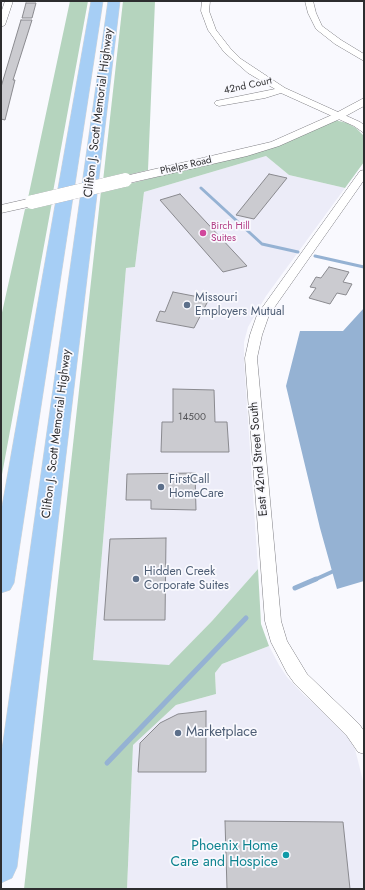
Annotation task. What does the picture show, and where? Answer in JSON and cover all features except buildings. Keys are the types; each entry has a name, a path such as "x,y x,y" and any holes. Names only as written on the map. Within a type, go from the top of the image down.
{"highway":[{"name":"Clifton J. Scott Memorial Highway","path":"1,583 97,1"},
{"name":"Clifton J. Scott Memorial Highway","path":"1,867 114,1"}],"street":[{"path":"2,20 9,1"},
{"path":"206,1 205,11 212,30 227,50 251,71 282,90 357,124 364,130"},
{"path":"309,1 312,13 319,27 338,42 364,58"},
{"name":"42nd Court","path":"219,103 265,95 282,90"},
{"name":"Phelps Road","path":"1,209 247,152 275,144 338,116 364,101"},
{"name":"East 42nd Street South","path":"364,173 263,316 256,334 251,358 273,621 279,642 301,680 353,730 364,746"}],"shaded area":[{"path":"266,156 289,175 345,188 266,296 248,327 244,342 258,569 212,621 169,666 93,660 126,268 135,267 144,192"},
{"path":"269,646 287,677 304,695 342,727 355,749 364,785 364,889 127,889 133,745 176,705 216,694 215,673 222,664"}],"green space":[{"path":"70,1 88,1 53,192 28,198"},
{"path":"123,1 155,1 148,170 103,181"},
{"path":"335,120 347,123 356,128 364,136 364,162 345,188 289,175 266,156 144,192 135,267 126,268 93,660 169,665 212,621 258,569 261,624 269,646 222,664 215,673 216,694 176,705 133,745 127,889 24,889 101,191 251,153"},
{"path":"52,202 1,480 1,317 25,209"}],"water":[{"path":"364,308 364,581 337,589 320,528 286,386 300,331 343,331"}],"waterway":[{"path":"201,188 262,244 298,252"},
{"path":"315,256 364,267"},
{"path":"314,580 336,570"},
{"path":"295,588 316,579"},
{"path":"107,763 246,618"}],"place":[{"name":"Birch Hill Suites","path":"203,233"},
{"name":"Missouri Employers Mutual","path":"187,305"},
{"name":"FirstCall HomeCare","path":"161,487"},
{"name":"Hidden Creek Corporate Suites","path":"136,579"},
{"name":"Marketplace","path":"178,733"},
{"name":"Phoenix Home Care and Hospice","path":"286,855"}]}
